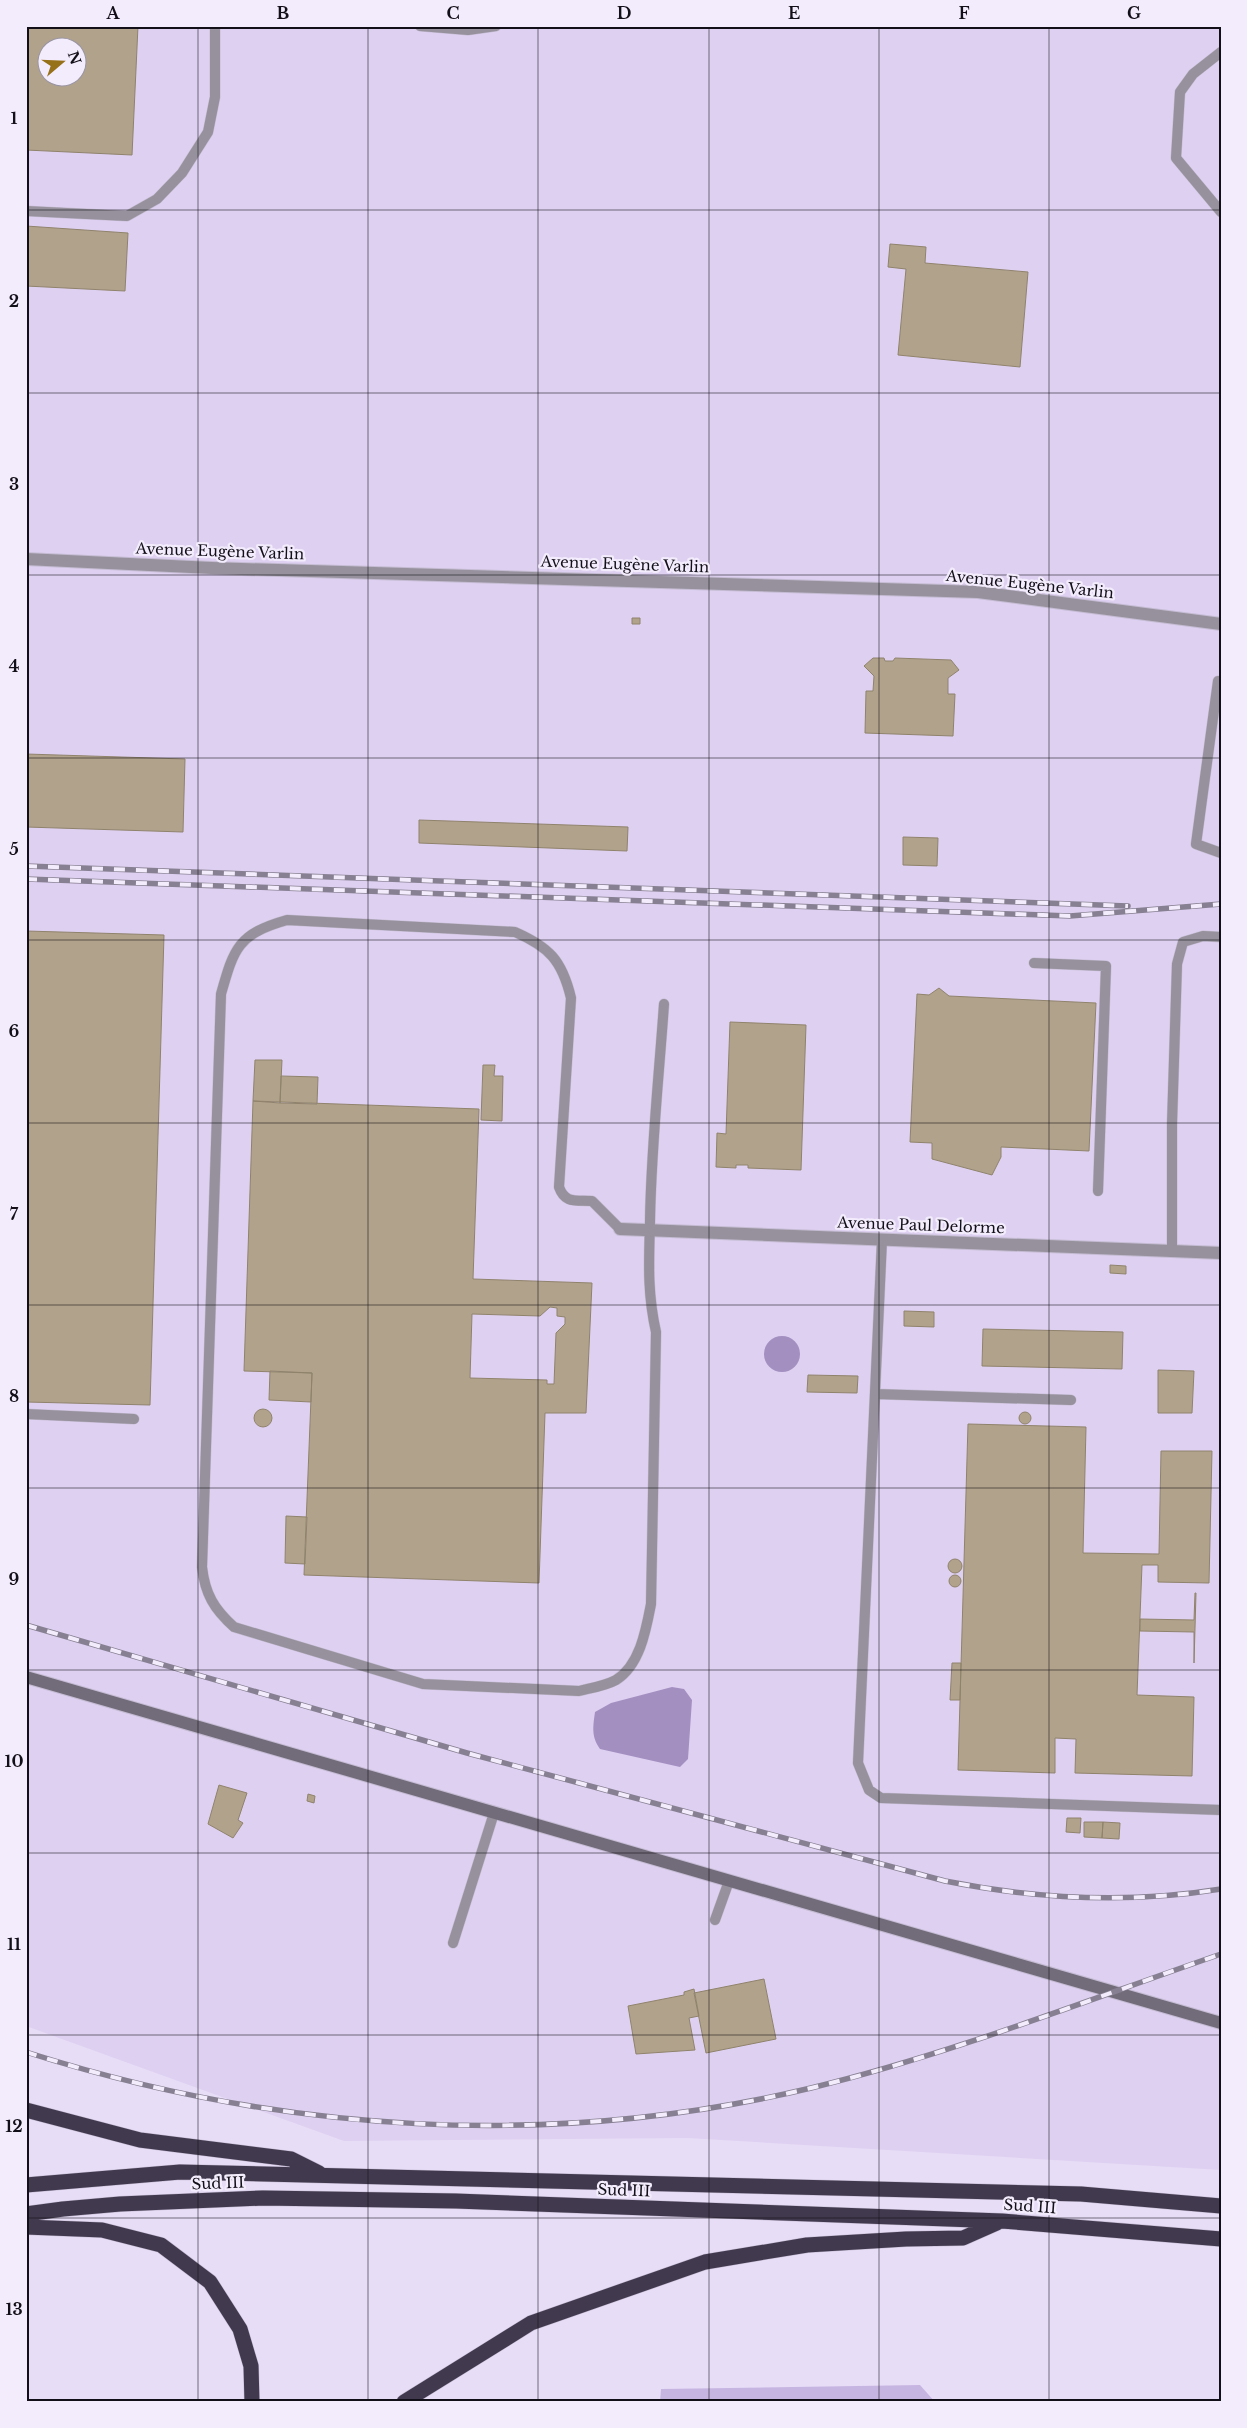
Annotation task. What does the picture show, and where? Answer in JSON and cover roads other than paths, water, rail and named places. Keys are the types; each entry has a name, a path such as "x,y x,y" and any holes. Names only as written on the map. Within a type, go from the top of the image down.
{"highway":[{"path":"26,2110 140,2140 291,2159 325,2176"},
{"name":"Sud III","path":"26,2185 180,2172 1081,2194 1221,2206"},
{"name":"Sud III","path":"26,2214 63,2208 120,2204 263,2198 456,2201 1002,2221 1221,2240"},
{"path":"404,2402 531,2323 705,2262 807,2245 906,2239 963,2238 1002,2221"},
{"path":"26,2227 102,2230 161,2245 210,2282 240,2329 251,2366 252,2402"}],"street":[{"name":"Avenue Eugène Varlin","path":"26,559 212,568 978,592 1221,624"},
{"name":"Avenue Paul Delorme","path":"620,1229 1221,1253"},
{"path":"26,1676 1221,2023"}],"lane":[{"path":"26,211 127,216 157,199 182,173 208,132 215,97 215,26"},
{"path":"420,26 468,30 496,26"},
{"path":"1221,52 1194,74 1180,92 1176,158 1221,212"},
{"path":"1221,682 1218,682 1196,844 1221,853"},
{"path":"620,1229 592,1201 566,1199 562,1196 559,1187 571,998 561,969 554,957 539,943 515,932 287,920 266,926 249,936 232,955 220,994 202,1567 204,1584 210,1601 219,1614 234,1627 423,1684 579,1691 603,1685 625,1673 636,1657 646,1631 651,1604 656,1332 649,1300 650,1186 664,1004"},
{"path":"1172,1252 1172,1124 1177,964 1183,942 1202,936 1221,937"},
{"path":"1034,963 1106,966 1098,1191"},
{"path":"882,1240 858,1763 869,1790 881,1798 1221,1810"},
{"path":"875,1394 1071,1400"},
{"path":"26,1414 134,1419"},
{"path":"453,1943 494,1813"},
{"path":"714,1920 729,1881"}],"railway":[{"path":"26,866 1128,906"},
{"path":"26,879 1070,916 1221,904"},
{"path":"26,1625 467,1753 945,1881 1013,1892 1082,1897 1151,1897 1221,1889"},
{"path":"26,2052 122,2079 219,2101 317,2115 416,2124 515,2125 614,2120 713,2108 811,2088 863,2074 1018,2026 1221,1954"}]}
